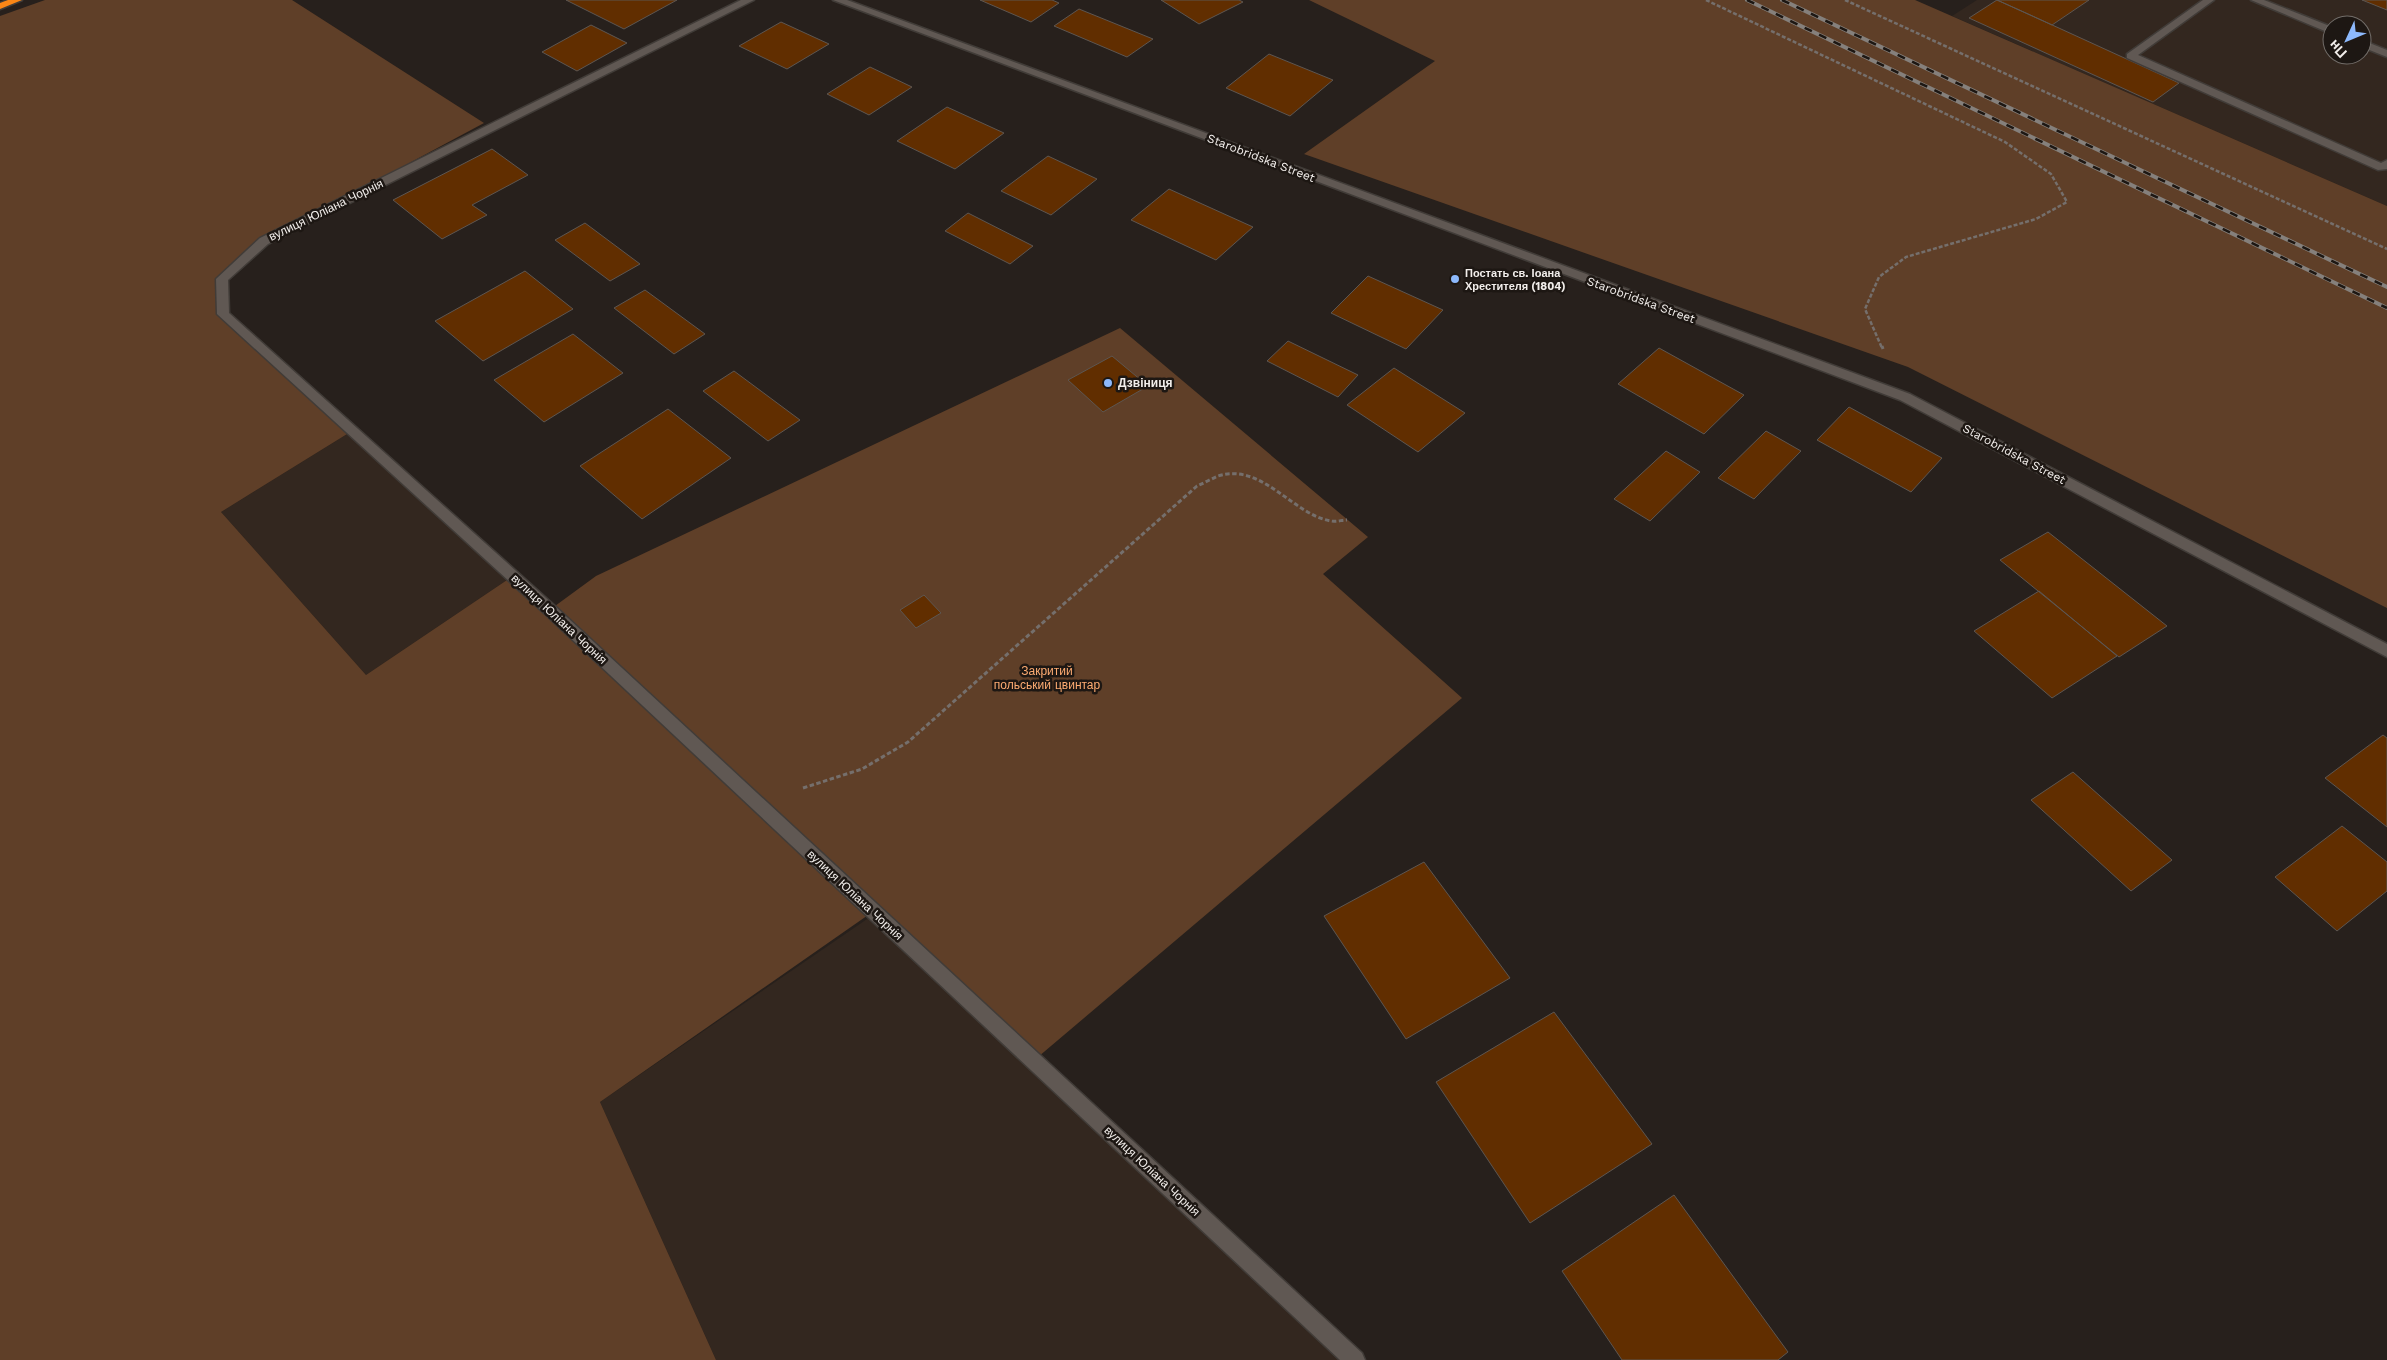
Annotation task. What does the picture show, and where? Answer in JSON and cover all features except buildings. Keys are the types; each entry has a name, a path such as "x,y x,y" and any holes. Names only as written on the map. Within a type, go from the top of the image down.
{"highway":[{"path":"0,6 17,0"}],"street":[{"name":"вулиця Юліана Чорнія","path":"749,0 264,242 222,279 223,314 550,610 1355,1360"},
{"name":"Starobridska Street","path":"838,0 1646,302 1905,396 2387,651"},
{"path":"2209,0 2131,56 2382,168 2387,163"},
{"path":"2256,0 2322,27"},
{"path":"2372,48 2387,54"}],"path":[{"path":"1706,0 2005,142 2051,174 2067,202 2036,219 1906,257 1879,278 1865,310 1905,396"},
{"path":"1846,0 2387,249"},
{"path":"803,788 862,770 908,742 1196,486 1210,477 1222,474 1252,477 1331,522 1347,520"}],"shaded area":[{"path":"1977,0 2387,0 2387,206 1952,16"},
{"path":"352,431 513,576 366,675 221,512"},
{"path":"873,915 1354,1360 716,1360 600,1102"}],"green space":[{"path":"45,0 292,0 484,123 264,241 222,279 223,314 352,431 221,512 366,675 513,576 871,913 600,1102 716,1360 0,1360 0,16"},
{"path":"1309,0 1915,0 2387,206 2387,608 1908,367 1304,154 1435,61"},
{"name":"Закритий польський цвинтар","path":"1120,328 1368,537 1323,574 1462,698 1038,1057 555,606 596,576"}],"railway":[{"path":"1747,0 2387,308"},
{"path":"1782,0 2387,287"}],"place":[{"name":"Постать св. Іоана Хрестителя (1804)","path":"1455,279"},
{"name":"Дзвіниця","path":"1108,383"}]}
